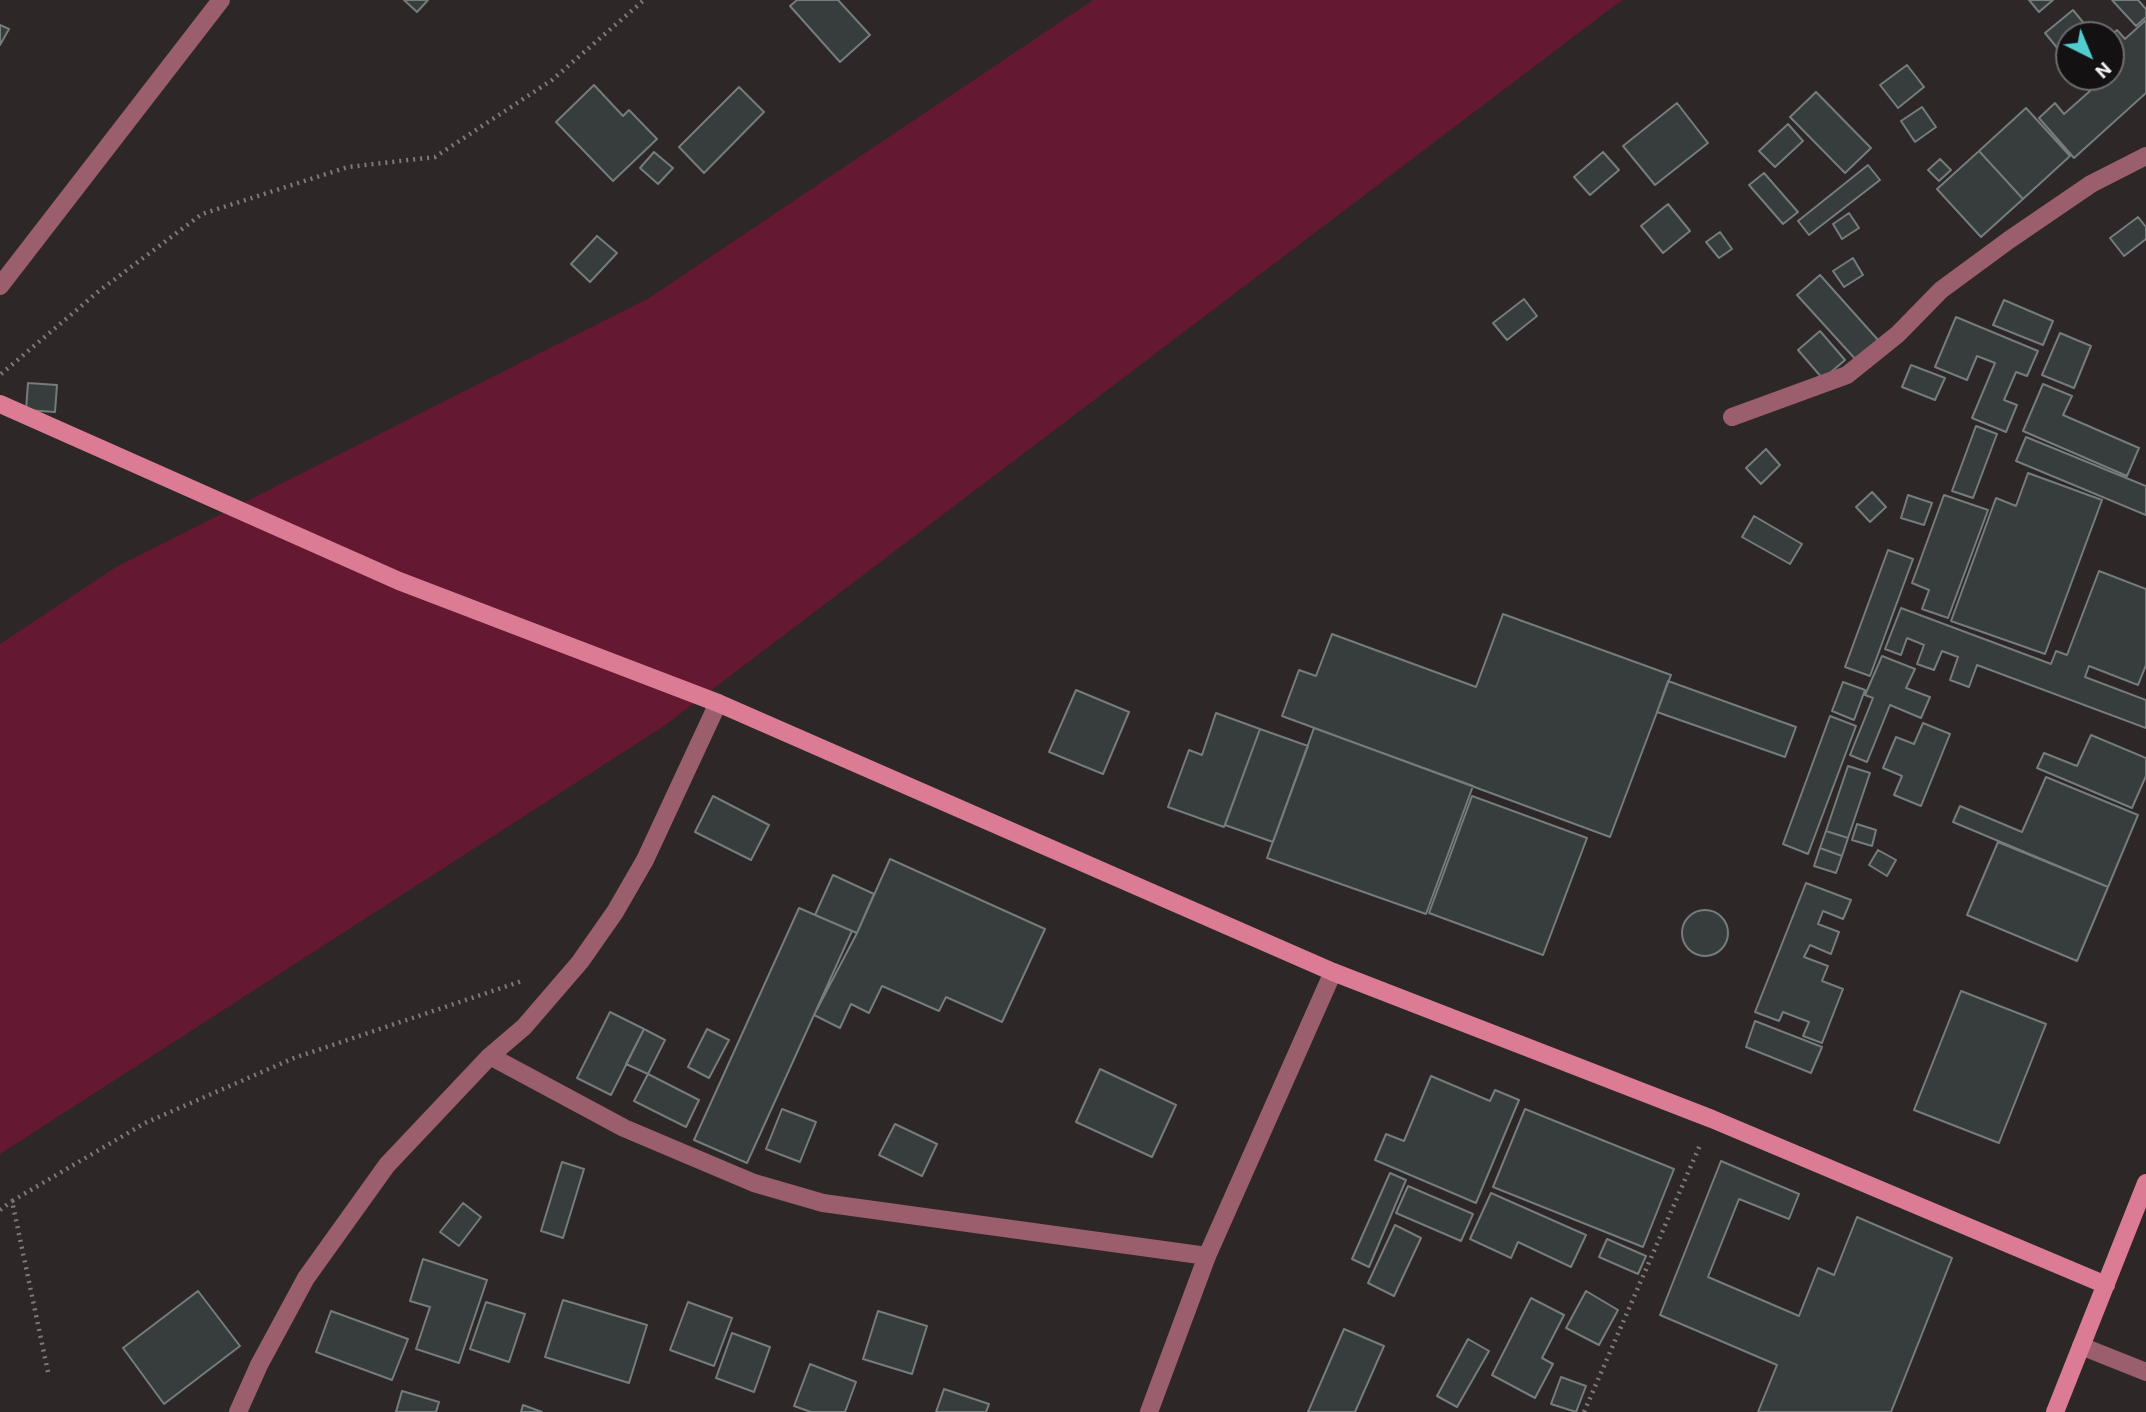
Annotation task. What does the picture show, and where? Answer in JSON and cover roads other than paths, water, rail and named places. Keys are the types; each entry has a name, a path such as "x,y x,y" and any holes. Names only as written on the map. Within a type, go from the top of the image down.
{"main road":[{"path":"0,404 399,581 718,703 1333,972 1712,1119 2106,1285"},
{"path":"2055,1412 2146,1183"}],"street":[{"path":"0,286 220,0"},
{"path":"1732,417 1847,375 1898,334 1941,290 2009,240 2091,184 2146,156"},
{"path":"238,1412 265,1354 306,1278 387,1165 490,1056 524,1027 580,962 615,912 645,860 718,703"},
{"path":"1149,1412 1208,1256 1333,972"},
{"path":"490,1056 624,1128 754,1183 823,1203 1208,1256"},
{"path":"2081,1346 2146,1372"}]}
